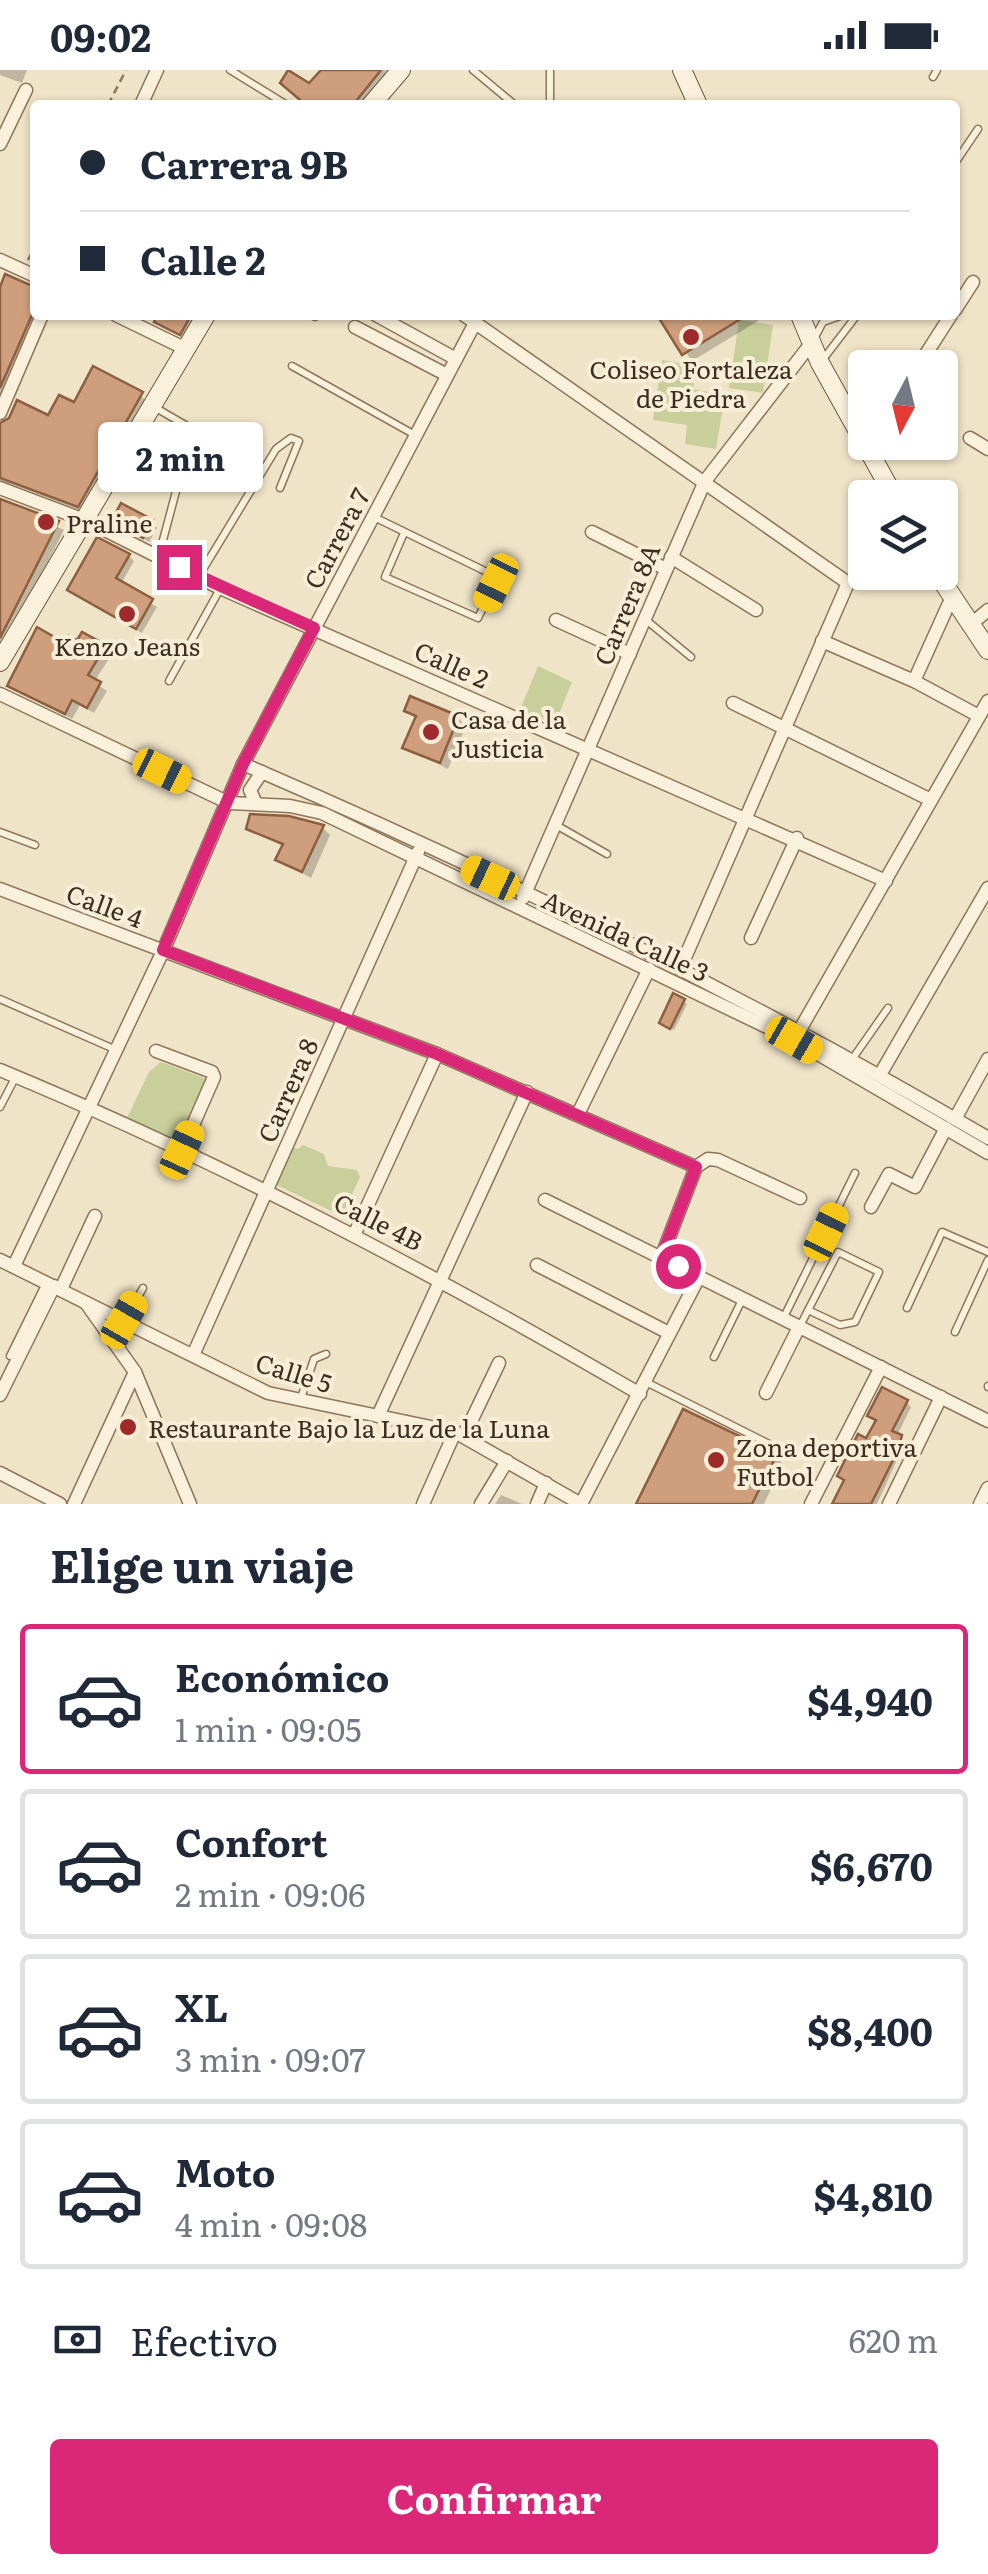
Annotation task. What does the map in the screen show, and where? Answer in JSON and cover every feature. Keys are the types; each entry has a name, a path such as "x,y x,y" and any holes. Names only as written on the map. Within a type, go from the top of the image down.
{"main road":[{"path":"375,100 401,70"},
{"path":"687,73 696,100"},
{"path":"0,662 203,320"},
{"path":"803,320 820,363 848,411"},
{"path":"946,590 988,650"}],"street":[{"path":"142,100 157,70"},
{"path":"0,144 26,90"},
{"path":"0,260 30,274"},
{"path":"960,302 973,282"},
{"path":"0,413 40,320"},
{"path":"126,320 186,349"},
{"path":"385,320 456,360"},
{"name":"Carrera 7","path":"7,1263 163,950 243,764 456,360 470,320"},
{"path":"471,320 848,582 680,969"},
{"path":"929,350 948,320"},
{"path":"356,328 447,376"},
{"name":"Carrera 8A","path":"518,908 704,481 813,340"},
{"path":"970,438 988,449"},
{"name":"Calle 2","path":"0,488 87,521 220,588 797,838 886,881"},
{"path":"592,532 669,563 756,610"},
{"path":"914,680 951,598"},
{"path":"969,626 988,610"},
{"path":"556,620 630,654"},
{"path":"822,642 914,680 979,716"},
{"path":"0,694 229,804"},
{"path":"797,1035 988,701"},
{"path":"734,703 931,800"},
{"name":"Avenida Calle 3","path":"243,764 418,852 518,908 854,1058 881,1073 988,1152"},
{"path":"256,804 250,790 262,772"},
{"name":"Avenida Calle 3","path":"229,804 322,813 524,894 680,969 951,1123 988,1138"},
{"path":"751,938 797,838"},
{"name":"Carrera 8","path":"194,1354 418,852"},
{"name":"Calle 4","path":"0,888 437,1054 696,1167 708,1159 718,1160 800,1198"},
{"path":"881,1073 988,888"},
{"path":"578,1114 649,969"},
{"path":"156,1051 214,1076 182,1150"},
{"path":"355,1233 437,1054"},
{"path":"872,1207 889,1174 915,1187 988,1060"},
{"name":"Calle 4B","path":"0,1070 88,1106 355,1233 643,1388"},
{"path":"378,1416 527,1092"},
{"path":"661,1258 696,1167"},
{"path":"545,1200 988,1420"},
{"path":"0,1395 53,1286 95,1216"},
{"name":"Calle 5","path":"7,1263 268,1393 459,1434 581,1504"},
{"path":"537,1265 669,1333"},
{"path":"581,1504 699,1277"},
{"path":"84,1300 135,1372 190,1504"},
{"path":"766,1393 799,1327"},
{"path":"423,1504 499,1363"},
{"path":"811,1504 880,1367"},
{"path":"74,1504 135,1372"},
{"path":"890,1504 941,1397"},
{"path":"481,1504 507,1461"},
{"path":"0,1473 60,1504"},
{"path":"537,1504 546,1483"},
{"path":"980,1504 988,1488"}],"lane":[{"path":"230,70 278,100"},
{"path":"473,70 509,100"},
{"path":"550,70 550,100"},
{"path":"960,156 978,129"},
{"path":"813,340 822,322 828,320"},
{"path":"820,363 853,320"},
{"path":"292,366 416,436"},
{"path":"153,406 242,458"},
{"path":"199,577 276,449 291,438 298,441 280,488"},
{"path":"159,557 182,469"},
{"path":"373,516 490,574 496,583 478,618 386,577 404,533"},
{"path":"169,681 220,588"},
{"path":"644,619 691,657"},
{"path":"555,824 607,854"},
{"path":"0,832 35,845"},
{"path":"0,999 114,1049"},
{"path":"854,1058 888,1008"},
{"path":"0,1107 16,1076"},
{"path":"783,1319 855,1173"},
{"path":"906,1308 942,1232 988,1256 955,1332"},
{"path":"799,1327 838,1252 879,1272 855,1322 840,1325 808,1310"},
{"path":"10,1356 53,1286"},
{"path":"124,1320 143,1288"},
{"path":"714,1357 742,1298"},
{"path":"300,1402 314,1359 326,1354"},
{"path":"643,1388 773,1446"}],"path":[{"path":"111,100 126,70"}],"green space":[{"path":"739,320 773,325 763,393 729,388"},
{"path":"662,360 696,366 693,389 725,395 716,449 685,444 687,425 653,420"},
{"path":"538,666 572,682 555,724 520,710"},
{"path":"161,1062 207,1079 179,1142 127,1118 149,1072"},
{"path":"287,1145 298,1149 303,1145 324,1154 328,1166 357,1170 360,1177 342,1216 272,1183"}],"building":[{"path":"288,70 309,83 321,70 381,70 357,100 300,100 280,83"},
{"path":"5,274 30,285 30,319 0,388 0,287"},
{"path":"155,320 188,320 180,335"},
{"name":"Coliseo Fortaleza de Piedra","path":"660,320 739,320 682,355"},
{"path":"93,366 143,392 78,507 0,478 0,423 9,418 17,400 48,415 59,395 74,402"},
{"path":"0,499 59,521 0,638"},
{"path":"121,503 153,520 143,538 111,522"},
{"path":"97,537 130,554 116,578 153,599 136,629 67,590"},
{"path":"37,627 65,643 69,636 77,640 82,632 106,645 88,675 101,682 87,708 72,700 65,714 7,686"},
{"name":"Casa de la Justicia","path":"410,696 459,716 440,763 402,748 416,716 404,711"},
{"path":"250,814 289,816 324,825 302,872 275,860 283,844 246,829"},
{"path":"673,993 685,999 670,1029 659,1023"},
{"path":"882,1387 908,1400 892,1431 902,1435 898,1450 871,1504 832,1504 844,1480 837,1476 858,1434 866,1438 876,1420 867,1416"},
{"name":"Zona deportiva Futbol","path":"683,1409 777,1454 752,1504 636,1504"}],"place":[{"name":"Coliseo Fortaleza de Piedra","path":"691,337"},
{"name":"Praline","path":"46,522"},
{"name":"Kenzo Jeans","path":"127,614"},
{"name":"Casa de la Justicia","path":"431,732"},
{"name":"Restaurante Bajo la Luz de la Luna","path":"128,1427"},
{"name":"Zona deportiva Futbol","path":"716,1460"}],"route":[{"path":"179,567 314,628 243,764 163,950 437,1054 696,1167 661,1258 678,1266"}]}
